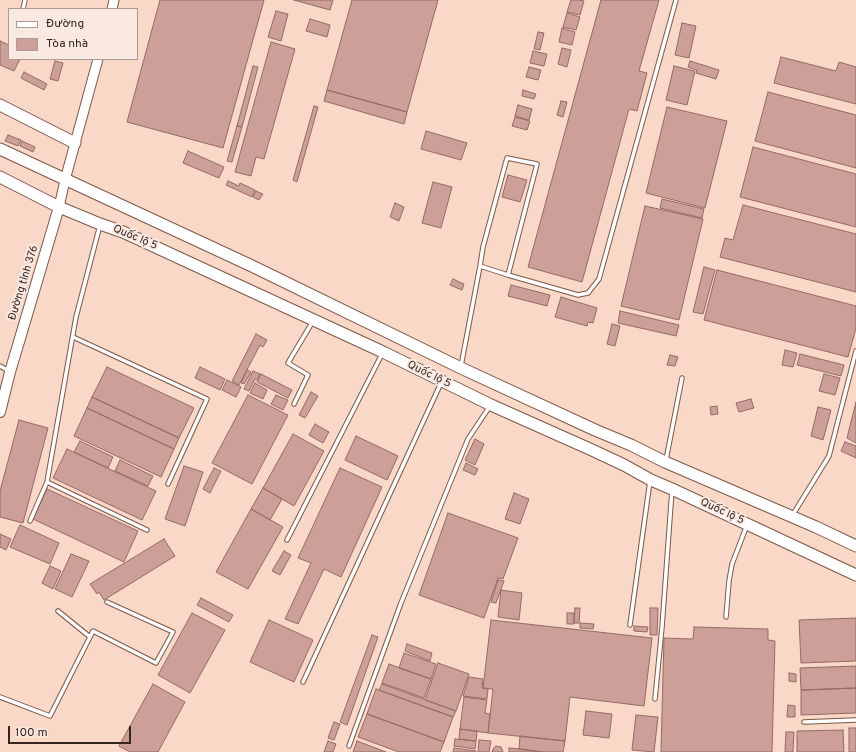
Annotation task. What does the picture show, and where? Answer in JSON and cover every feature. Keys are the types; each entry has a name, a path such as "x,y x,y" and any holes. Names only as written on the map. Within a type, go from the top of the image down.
{"highway":[{"path":"0,105 75,143"},
{"name":"Quốc lộ 5","path":"0,149 252,266 461,368 631,445 665,462 792,516 856,546"},
{"name":"Quốc lộ 5","path":"0,177 59,207 123,232 383,352 442,382 624,465 650,480 856,575"}],"main road":[{"path":"59,207 98,60"},
{"name":"Đường tỉnh 376","path":"0,412 10,372 59,207"}],"lane":[{"path":"480,266 578,295 588,293 599,279 676,0"},
{"path":"461,368 483,247 507,158 537,164 508,275"},
{"path":"30,521 47,482 76,318 100,224"},
{"path":"294,404 308,375 288,363 314,320"},
{"path":"73,337 207,399 168,484"},
{"path":"792,516 829,456 856,351"},
{"path":"287,540 383,352"},
{"path":"0,366 10,372"},
{"path":"665,462 682,378"},
{"path":"303,682 401,467 442,382"},
{"path":"349,746 401,603 468,439 491,405"},
{"path":"630,625 650,480"},
{"path":"47,482 147,530"},
{"path":"655,699 672,489"},
{"path":"726,617 732,564 748,524"},
{"path":"0,697 50,716 93,631 156,663 173,632 107,602"},
{"path":"58,610 90,637"},
{"path":"804,722 856,720"}],"building":[{"path":"160,0 264,0 223,148 127,122"},
{"path":"294,0 333,0 330,10"},
{"path":"352,0 438,0 407,112 327,90"},
{"path":"571,0 584,1 580,15 567,12"},
{"path":"601,0 659,0 639,71 647,73 637,111 629,109 582,282 528,267"},
{"path":"276,11 288,14 281,41 268,37"},
{"path":"567,13 580,17 576,30 563,27"},
{"path":"310,19 330,25 327,37 306,31"},
{"path":"682,23 696,26 689,58 675,55"},
{"path":"562,28 575,32 572,45 559,42"},
{"path":"538,32 544,33 540,50 534,49"},
{"path":"0,41 8,45 8,60 20,60 14,71 0,65"},
{"path":"271,42 295,49 264,159 256,157 251,176 235,172"},
{"path":"562,48 571,50 567,67 558,64"},
{"path":"533,51 547,54 544,66 530,63"},
{"path":"781,57 836,71 839,62 856,67 856,104 774,83"},
{"path":"55,61 63,63 58,81 50,79"},
{"path":"690,61 719,70 716,79 696,73 697,70 688,67"},
{"path":"253,66 258,67 242,127 237,126"},
{"path":"674,66 695,71 687,105 666,100"},
{"path":"529,67 541,70 538,80 526,77"},
{"path":"24,72 47,84 44,90 21,78"},
{"path":"327,90 407,112 404,124 324,101"},
{"path":"523,90 536,94 534,99 522,96"},
{"path":"768,92 856,115 856,168 755,141"},
{"path":"561,101 567,102 563,117 557,115"},
{"path":"518,105 532,109 529,120 515,116"},
{"path":"314,106 318,107 297,182 293,180"},
{"path":"667,107 727,121 705,208 646,193"},
{"path":"515,117 530,121 527,130 512,126"},
{"path":"237,126 242,127 232,162 227,161"},
{"path":"426,131 467,143 461,160 421,149"},
{"path":"8,135 21,140 18,146 5,141"},
{"path":"22,141 35,147 33,152 20,146"},
{"path":"753,147 856,174 856,227 740,197"},
{"path":"188,151 224,167 219,178 183,163"},
{"path":"508,175 527,180 520,202 502,197"},
{"path":"228,181 239,186 240,183 255,190 252,197 226,185"},
{"path":"433,182 452,187 441,228 422,223"},
{"path":"256,191 263,194 259,200 253,197"},
{"path":"662,199 704,209 702,218 660,208"},
{"path":"395,203 404,207 399,221 390,217"},
{"path":"743,205 856,234 856,292 720,257 725,238 733,240"},
{"path":"645,206 703,219 679,320 621,306"},
{"path":"704,267 715,270 703,314 693,312"},
{"path":"717,270 856,306 856,328 848,357 704,320"},
{"path":"453,279 464,284 462,290 450,285"},
{"path":"511,285 550,295 547,306 508,296"},
{"path":"561,297 597,308 593,323 588,322 587,326 555,317"},
{"path":"620,311 679,325 676,336 618,323"},
{"path":"612,324 620,326 615,346 607,344"},
{"path":"256,334 267,340 263,347 260,345 239,385 232,381"},
{"path":"785,350 797,353 793,367 782,365"},
{"path":"800,354 844,365 841,376 797,365"},
{"path":"670,355 678,357 675,366 667,365"},
{"path":"107,367 194,408 179,438 92,397"},
{"path":"200,367 225,379 220,390 195,378"},
{"path":"247,370 251,372 244,384 241,383"},
{"path":"253,371 260,374 257,380 255,379 249,391 244,389"},
{"path":"261,374 292,390 288,398 257,382"},
{"path":"824,374 840,378 835,395 819,391"},
{"path":"227,380 241,387 236,397 222,390"},
{"path":"255,383 267,390 263,399 250,393"},
{"path":"311,392 318,396 305,418 299,415"},
{"path":"248,395 288,415 252,484 212,463"},
{"path":"276,395 288,400 283,410 271,404"},
{"path":"92,397 179,438 174,449 87,408"},
{"path":"751,399 754,408 739,412 736,403"},
{"path":"856,402 856,443 847,438"},
{"path":"717,406 718,414 711,415 710,407"},
{"path":"818,407 831,410 823,440 811,436"},
{"path":"87,408 174,449 161,477 74,436"},
{"path":"19,420 48,428 23,523 0,517 0,491"},
{"path":"315,424 329,432 323,443 309,435"},
{"path":"293,434 324,451 294,506 263,488"},
{"path":"356,436 398,456 387,480 345,460"},
{"path":"475,439 484,444 475,465 465,460"},
{"path":"80,441 113,457 108,468 74,452"},
{"path":"845,442 856,446 856,458 841,451"},
{"path":"67,449 156,491 142,520 53,478"},
{"path":"120,460 153,476 148,486 115,471"},
{"path":"466,463 478,469 475,475 463,470"},
{"path":"184,466 203,472 185,526 165,519"},
{"path":"214,468 221,471 210,493 203,489"},
{"path":"340,468 382,487 341,577 324,569 298,624 285,619 311,563 298,558"},
{"path":"263,488 282,499 270,520 251,509"},
{"path":"47,489 138,531 124,562 33,519"},
{"path":"514,493 529,499 520,524 505,519"},
{"path":"251,509 283,527 248,589 216,572"},
{"path":"448,513 518,538 503,579 498,578 484,618 419,595"},
{"path":"20,525 59,543 50,564 10,547"},
{"path":"0,534 11,539 6,550 0,547"},
{"path":"164,539 175,556 104,600 99,592 97,594 90,584"},
{"path":"284,551 291,555 280,575 272,571"},
{"path":"71,554 89,561 72,597 55,589"},
{"path":"50,566 61,571 53,589 42,583"},
{"path":"498,580 504,581 496,603 491,602"},
{"path":"501,590 522,593 519,620 498,617"},
{"path":"201,598 233,615 229,622 197,605"},
{"path":"575,608 580,608 579,623 574,623"},
{"path":"650,608 658,608 657,635 650,635"},
{"path":"192,613 225,630 190,693 158,675"},
{"path":"567,613 574,613 574,624 567,624"},
{"path":"856,618 856,661 801,663 799,620"},
{"path":"269,620 313,640 294,682 250,662"},
{"path":"491,620 652,638 644,706 570,697 565,741 488,733 493,689 483,688"},
{"path":"580,623 594,624 593,629 580,628"},
{"path":"634,626 648,627 647,632 634,631"},
{"path":"694,627 768,629 768,640 775,641 772,752 661,752 664,638 693,639"},
{"path":"372,635 378,637 347,725 340,722"},
{"path":"407,644 432,653 430,661 405,651"},
{"path":"404,653 436,664 431,679 399,668"},
{"path":"438,663 469,674 456,711 425,700"},
{"path":"389,664 431,679 424,698 382,683"},
{"path":"856,666 856,688 801,690 800,668"},
{"path":"789,673 796,674 796,682 789,681"},
{"path":"469,677 483,679 482,688 488,689 487,699 463,696"},
{"path":"153,684 185,702 158,752 130,752 119,746"},
{"path":"382,684 456,711 453,717 379,690"},
{"path":"856,688 856,713 801,715 801,690"},
{"path":"376,689 453,717 444,742 367,714"},
{"path":"464,697 487,700 485,713 490,714 488,733 460,729"},
{"path":"788,705 795,706 795,717 787,717"},
{"path":"586,711 612,714 609,738 583,735"},
{"path":"367,714 444,742 440,752 399,752 358,737"},
{"path":"636,715 658,717 654,752 632,750"},
{"path":"334,722 340,724 334,740 328,738"},
{"path":"849,728 856,728 856,752 849,752"},
{"path":"460,729 477,731 476,741 459,739"},
{"path":"843,730 844,752 797,752 797,731"},
{"path":"786,732 794,732 793,752 785,752"},
{"path":"520,736 565,741 563,752 543,752 519,749"},
{"path":"455,739 476,741 475,749 454,746"},
{"path":"479,740 491,741 489,752 478,752"},
{"path":"328,741 336,744 333,752 324,752"},
{"path":"357,741 386,752 353,752"},
{"path":"496,746 501,747 503,752 492,752"},
{"path":"454,748 476,751 476,752 453,752"},
{"path":"509,748 519,749 543,752 509,752"}]}
